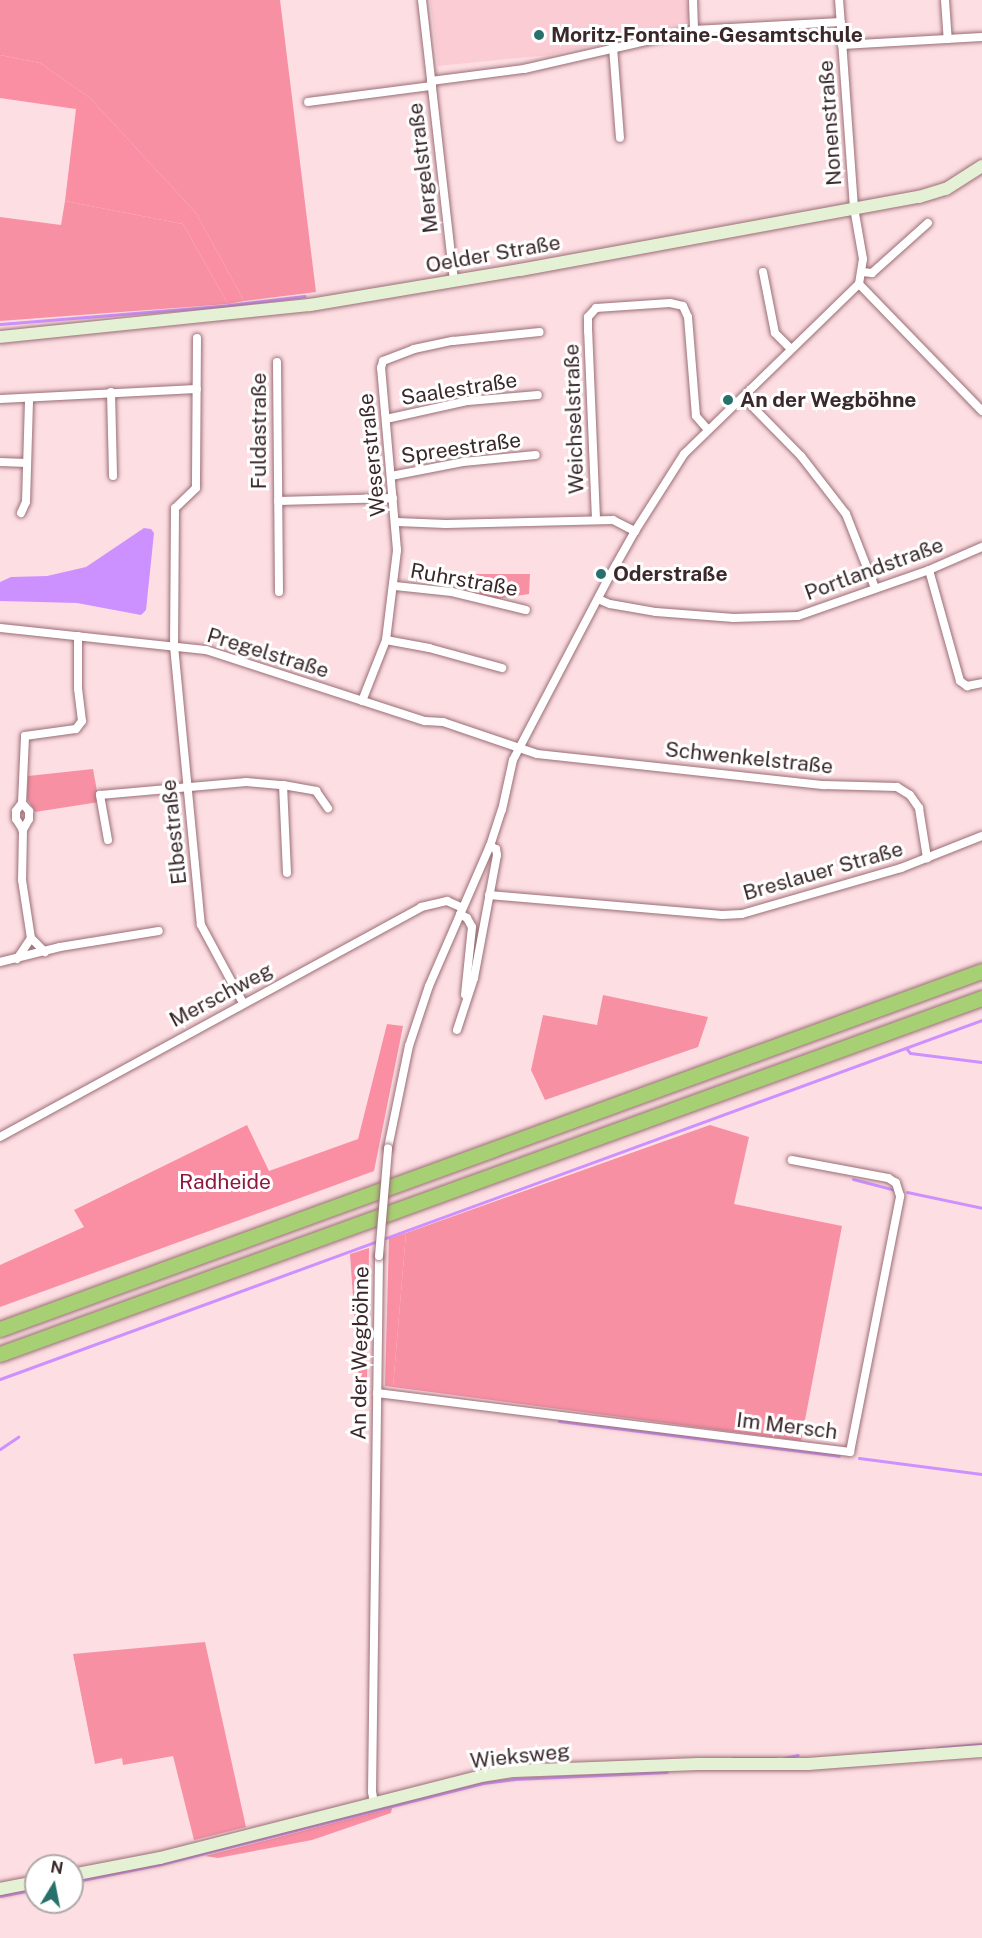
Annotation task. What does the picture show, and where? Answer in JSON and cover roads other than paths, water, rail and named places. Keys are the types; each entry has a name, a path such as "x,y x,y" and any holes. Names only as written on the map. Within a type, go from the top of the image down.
{"highway":[{"path":"0,1329 982,971"},
{"path":"0,1354 982,998"}],"street":[{"name":"Mergelstraße","path":"422,0 454,281"},
{"path":"693,0 694,30"},
{"name":"Nonenstraße","path":"839,0 854,208"},
{"path":"945,0 948,39"},
{"path":"431,84 524,69 613,46 694,30 841,22"},
{"path":"842,45 982,37"},
{"path":"613,46 620,138"},
{"name":"Mergelstraße","path":"308,102 431,84"},
{"name":"Oelder Straße","path":"0,337 310,305 454,281 920,197 946,189 982,166"},
{"path":"854,208 862,252 862,272 859,284 982,411"},
{"path":"862,272 872,273 928,223"},
{"path":"763,272 775,333 790,348"},
{"name":"An der Wegböhne","path":"374,1804 372,1792 379,1256 388,1148 410,1046 429,986 490,846 518,748 635,531 684,454 790,348 859,284"},
{"name":"Weichselstraße","path":"596,519 588,317 596,308 670,303 683,306 688,317 696,416 708,430"},
{"name":"Weserstraße","path":"362,701 386,640 395,585 397,522 381,368 383,361 388,357 414,349 453,341 540,332"},
{"name":"Elbestraße","path":"197,338 196,488 175,508 174,646 201,925 243,1003"},
{"name":"Fuldastraße","path":"277,362 279,592"},
{"path":"0,399 197,389"},
{"path":"111,392 113,476"},
{"name":"Saalestraße","path":"386,419 468,401 538,395"},
{"path":"743,397 801,456 846,514 875,588"},
{"path":"21,513 26,502 30,399"},
{"name":"Spreestraße","path":"391,476 464,462 536,455"},
{"path":"0,462 27,463"},
{"name":"Fuldastraße","path":"278,501 393,498"},
{"path":"397,522 446,525 596,519 613,520 635,531"},
{"name":"Portlandstraße","path":"598,598 610,604 656,612 755,617 810,613 929,570 982,547"},
{"path":"929,570 960,681 967,686 982,683"},
{"name":"Ruhrstraße","path":"395,585 452,592 526,610"},
{"name":"Pregelstraße","path":"0,628 206,650 425,721 443,722 518,748"},
{"path":"45,952 31,938 22,880 23,830 29,819 29,811 22,802 25,736 76,729 82,721 78,689 78,636"},
{"path":"386,640 429,648 502,668"},
{"name":"Schwenkelstraße","path":"518,748 537,754 824,785 897,787 910,795 919,808 927,858"},
{"path":"108,840 100,795 246,782 283,784 316,791 328,808"},
{"path":"283,784 287,873"},
{"name":"Breslauer Straße","path":"489,895 722,915 742,914 901,868 982,836"},
{"name":"An der Wegböhne","path":"457,1030 474,978 497,855 496,849 490,846"},
{"name":"Merschweg","path":"0,1137 421,907 447,901 462,911"},
{"name":"An der Wegböhne","path":"462,911 472,927 465,1001"},
{"path":"0,962 159,931"},
{"path":"17,959 31,938"},
{"name":"Im Mersch","path":"377,1394 850,1452 900,1196 896,1183 888,1178 792,1160"},
{"name":"Wieksweg","path":"84,1873 160,1858 481,1776 514,1771 698,1764 808,1764 982,1751"},
{"path":"0,1889 24,1884"}],"waterway":[{"path":"0,324 229,305 304,296"},
{"path":"0,1379 982,1020"},
{"path":"906,1048 910,1053 982,1062"},
{"path":"853,1179 895,1190"},
{"path":"907,1192 982,1208"},
{"path":"559,1421 839,1456"},
{"path":"0,1449 18,1437"},
{"path":"859,1458 982,1474"},
{"path":"937,1748 982,1744"},
{"path":"872,1753 924,1749"},
{"path":"784,1758 798,1755"},
{"path":"733,1758 776,1758"},
{"path":"84,1880 161,1864 483,1783 514,1779 667,1772"},
{"path":"0,1896 24,1891"}],"place":[{"name":"Moritz-Fontaine-Gesamtschule","path":"539,35"},
{"name":"An der Wegböhne","path":"728,400"},
{"name":"Oderstraße","path":"601,574"}],"park label":[{"name":"Radheide","path":"225,1182"}]}
